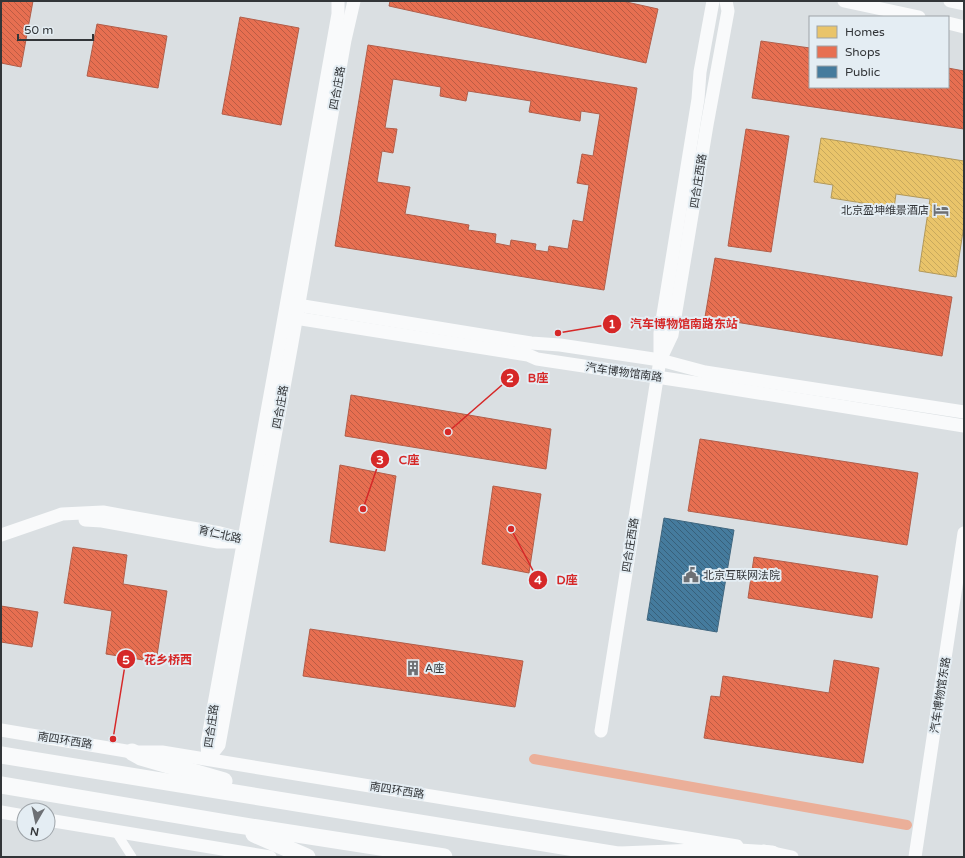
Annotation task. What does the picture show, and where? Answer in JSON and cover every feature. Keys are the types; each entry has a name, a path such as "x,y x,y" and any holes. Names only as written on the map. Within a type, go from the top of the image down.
{"highway":[{"path":"132,752 141,757 212,779 240,785 291,802"},
{"path":"1,755 625,856 723,851 772,854"},
{"path":"1,785 232,824 444,857"},
{"path":"232,824 307,857"}],"street":[{"name":"四合庄路","path":"292,311 338,14 338,1"},
{"name":"四合庄路","path":"208,759 207,743 345,40 354,1"},
{"name":"四合庄西路","path":"601,731 658,377 660,360 660,333 698,99 700,72 713,1"},
{"name":"四合庄西路","path":"660,360 672,335 707,125 728,11 726,1"},
{"path":"844,1 914,16"},
{"path":"950,1 964,4"},
{"path":"949,23 964,27"},
{"name":"汽车博物馆南路","path":"292,311 531,343 560,345 660,360 705,372 964,412"},
{"name":"汽车博物馆南路","path":"292,311 528,355 537,359 964,426"},
{"name":"育仁北路","path":"1,535 62,514 103,512 220,533 247,541"},
{"name":"育仁北路","path":"1,541 62,519 102,521 218,542 247,541"},
{"name":"汽车博物馆东路","path":"915,857 964,533"},
{"name":"南四环西路","path":"1,730 132,752 162,752 208,759 756,848 772,854 792,857"},
{"path":"1,812 16,815"},
{"path":"56,821 251,856 270,857"},
{"path":"116,832 132,857"}],"building: Homes":[{"path":"821,138 964,161 964,225 956,277 919,271 930,199 896,194 894,208 831,198 833,185 814,182"}],"building: Shops":[{"path":"1,1 33,1 21,67 1,63"},
{"path":"390,1 622,1 658,9 646,63 389,6"},
{"path":"240,17 299,28 281,125 222,114"},
{"path":"97,24 167,36 158,88 87,76"},
{"path":"761,41 809,48 809,88 949,88 949,68 964,71 964,129 752,98"},
{"path":"368,45 637,88 604,290 335,246","holes":["393,79 441,87 440,96 466,101 468,91 531,101 529,112 580,121 581,111 600,114 593,156 582,154 577,183 589,185 583,222 573,220 568,249 549,246 548,252 535,250 536,244 511,240 510,246 495,243 496,234 468,230 469,225 405,214 410,187 377,182 382,151 393,153 397,129 385,128"]},
{"path":"746,129 789,136 771,252 728,246"},
{"path":"715,258 952,297 942,356 705,317"},
{"path":"351,395 551,429 546,469 345,436"},
{"path":"700,439 918,473 907,545 688,511"},
{"path":"340,465 396,476 385,551 330,542"},
{"path":"493,486 541,494 529,573 482,564"},
{"path":"73,547 127,555 123,584 167,591 156,662 106,654 112,611 64,603"},
{"path":"754,557 878,576 872,618 748,598"},
{"path":"1,606 38,612 32,647 1,642"},
{"name":"A座","path":"310,629 523,661 515,707 303,676"},
{"path":"834,660 879,668 863,763 704,738 711,696 720,697 723,676 829,693"}],"building: Public":[{"name":"北京互联网法院","path":"664,518 734,530 717,632 647,620"}],"waterway":[{"path":"534,759 907,825"}],"place":[{"name":"北京盈坤维景酒店","path":"941,210"},
{"name":"汽车博物馆南路东站","path":"558,333"},
{"name":"B座","path":"448,432"},
{"name":"C座","path":"363,509"},
{"name":"D座","path":"511,529"},
{"name":"北京互联网法院","path":"691,575"},
{"name":"A座","path":"413,668"},
{"name":"花乡桥西","path":"113,739"}]}
